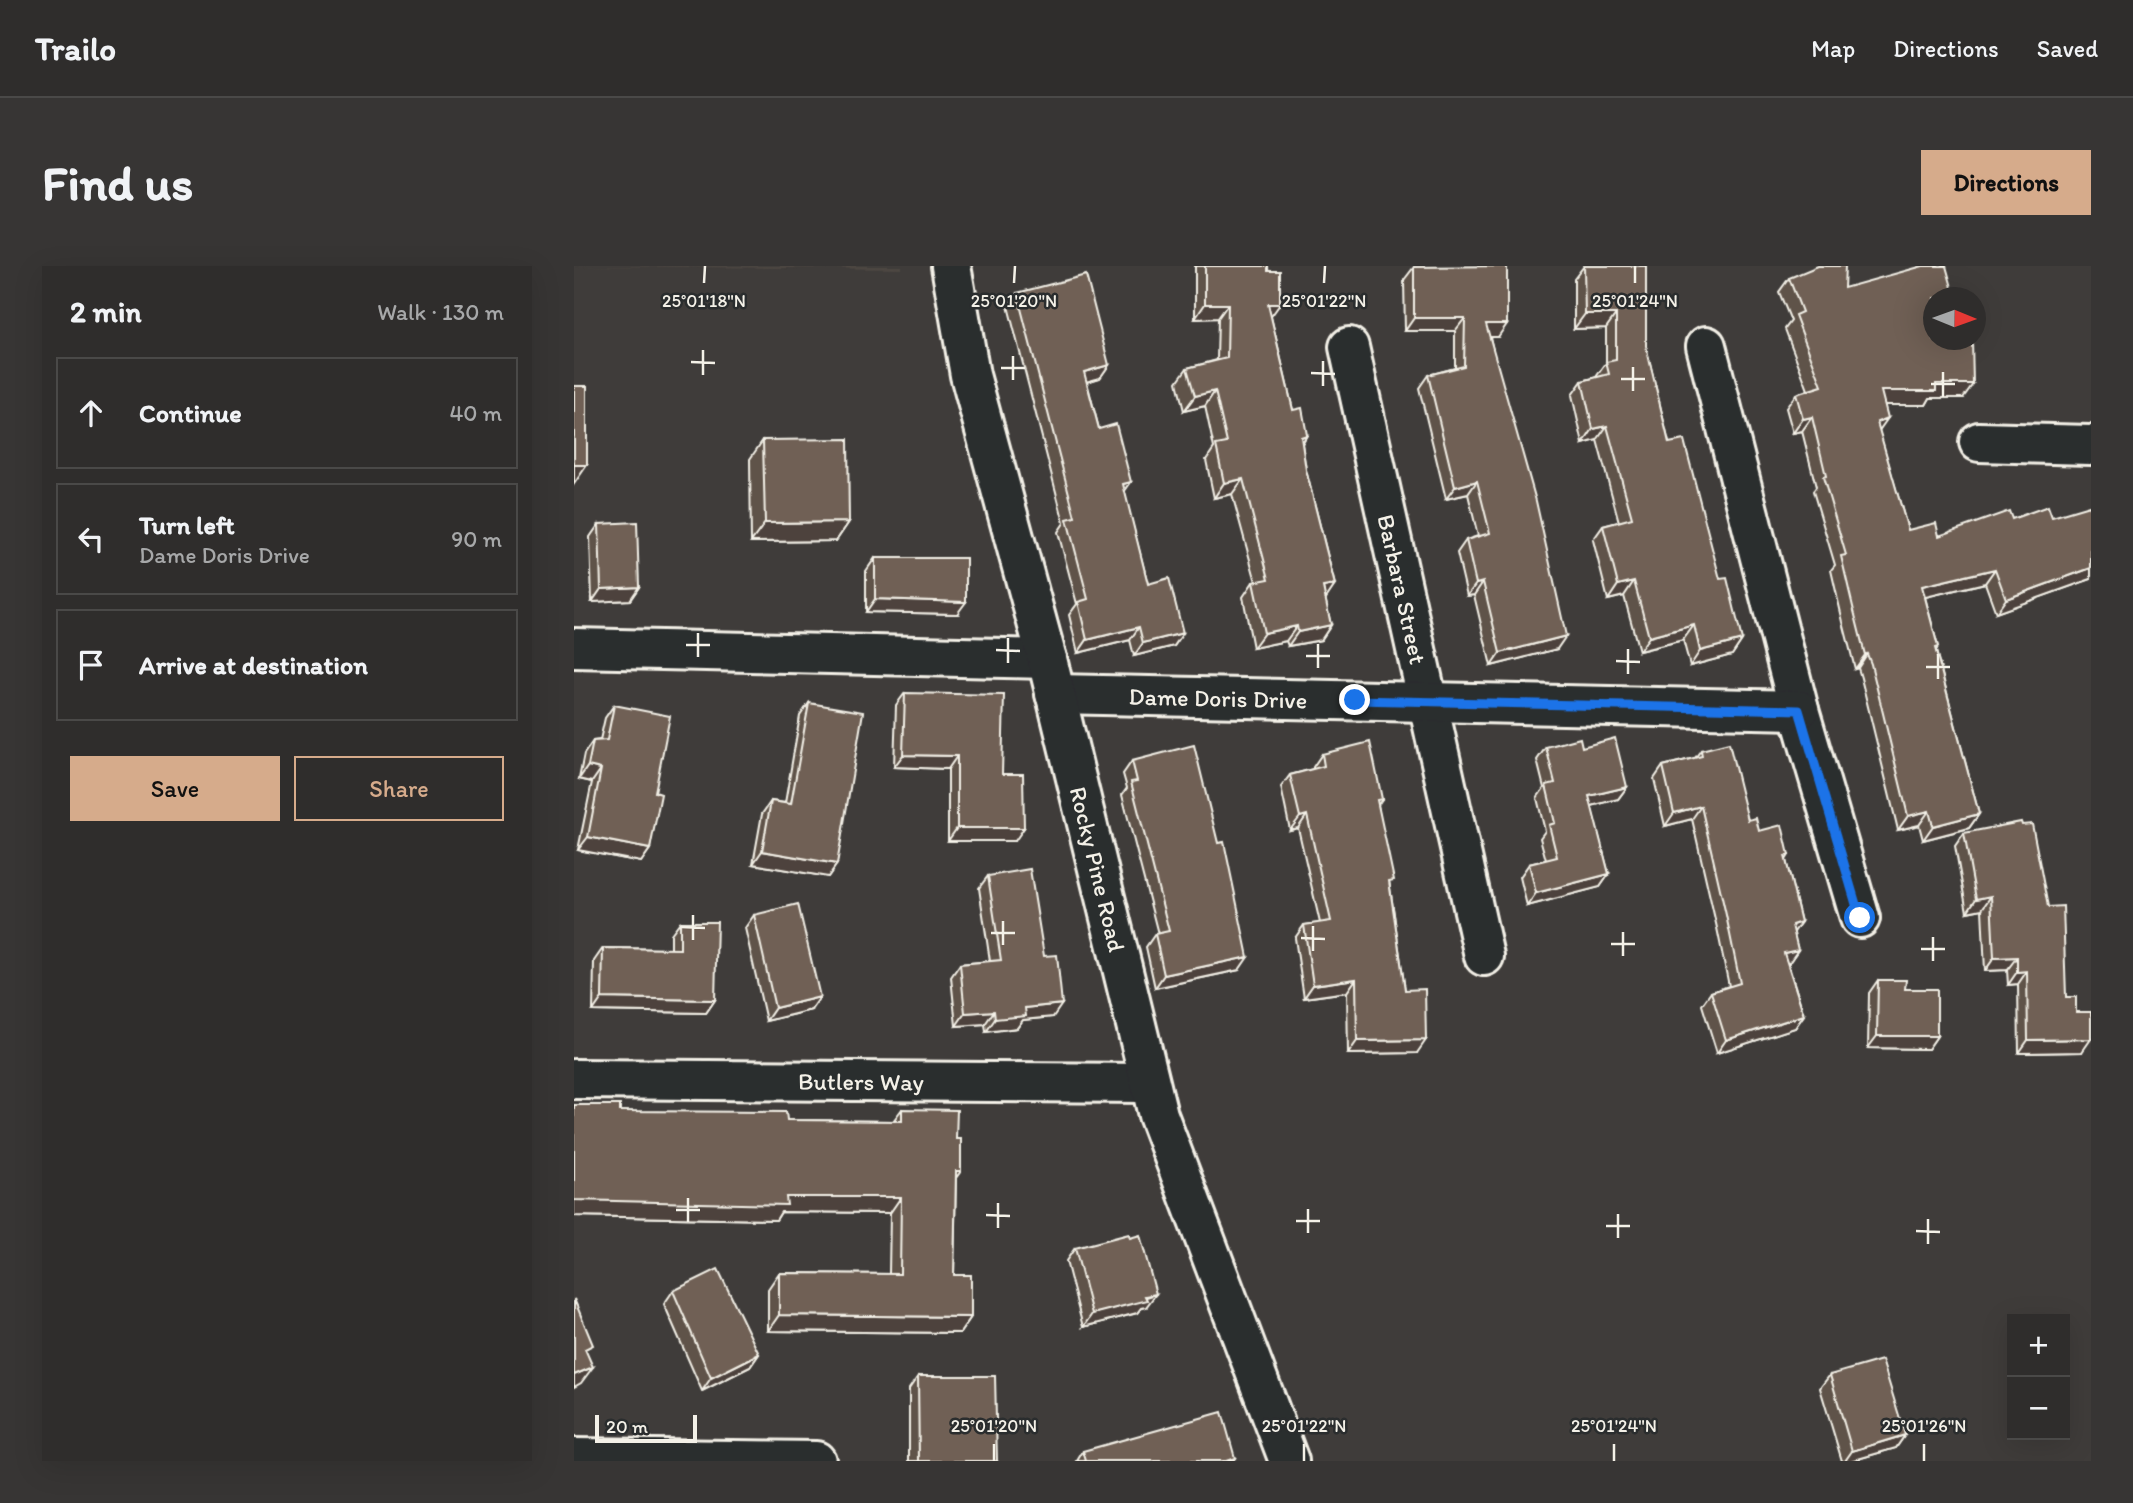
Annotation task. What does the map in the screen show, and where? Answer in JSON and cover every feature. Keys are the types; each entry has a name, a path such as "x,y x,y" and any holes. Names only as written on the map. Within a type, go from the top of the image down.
{"street":[{"name":"Rocky Pine Road","path":"951,266 970,375 1051,676 1158,1115 1289,1461"},
{"path":"1706,346 1799,710 1860,918"},
{"name":"Barbara Street","path":"1349,347 1484,956"},
{"path":"1979,442 2091,445"},
{"name":"Dame Doris Drive","path":"574,648 1051,676 1428,702 1799,710"},
{"name":"Butlers Way","path":"574,1079 1149,1083"},
{"path":"574,1458 816,1461"}],"shaded area":[{"path":"574,266 902,266 902,269"}],"building":[{"path":"1205,266 1268,266 1268,271 1280,271 1280,304 1268,304 1293,410 1302,408 1307,435 1301,437 1306,470 1335,585 1323,587 1331,625 1298,632 1297,626 1264,633 1253,582 1269,579 1243,479 1224,483 1216,445 1227,443 1215,391 1195,396 1187,368 1227,358 1228,304 1205,304"},
{"path":"1507,266 1507,324 1486,324 1536,501 1566,636 1500,653 1483,582 1476,584 1466,540 1490,533 1477,481 1455,487 1428,375 1464,366 1465,318 1414,318 1414,267"},
{"path":"1584,266 1646,266 1646,346 1669,443 1684,440 1720,579 1727,578 1742,640 1700,651 1694,625 1649,637 1634,581 1618,585 1603,526 1632,518 1607,426 1593,429 1582,381 1609,374 1606,362 1616,360 1616,314 1585,314"},
{"path":"1818,266 1845,266 1844,288 1923,266 1946,266 1952,287 1923,287 1923,350 1972,350 1973,384 1936,384 1936,391 1881,391 1888,418 1877,422 1908,530 1936,523 1939,536 2009,511 2012,519 2048,506 2052,517 2089,506 2091,568 2006,599 1995,569 1922,586 1938,647 1935,648 1979,814 1933,826 1929,811 1908,816 1871,664 1867,654 1865,655 1853,607 1841,556 1846,555 1823,477 1826,476 1812,417 1803,419 1796,394 1822,386 1795,315 1802,312 1789,278"},
{"path":"1086,275 1109,365 1084,372 1099,429 1116,424 1131,482 1123,484 1148,584 1169,578 1183,633 1143,643 1139,627 1087,640 1078,602 1088,599 1067,519 1075,517 1017,293"},
{"path":"574,386 587,386 587,465 574,465"},
{"path":"848,439 849,522 765,523 763,440"},
{"path":"637,522 639,587 601,589 599,524"},
{"path":"875,558 966,558 966,602 875,599"},
{"path":"905,693 1004,695 1002,774 1023,774 1024,828 957,828 957,756 903,755"},
{"path":"809,703 863,712 837,864 762,851 771,801 791,804"},
{"path":"614,705 670,716 655,792 661,794 650,849 588,837 601,769 588,766 593,741 607,740"},
{"path":"1580,738 1582,747 1615,738 1627,787 1589,796 1609,874 1536,893 1529,864 1557,857 1549,825 1555,823 1546,785 1555,783 1546,747"},
{"path":"1370,742 1382,799 1377,800 1394,880 1389,881 1405,990 1425,989 1426,1040 1357,1041 1356,979 1313,985 1304,925 1331,921 1307,815 1300,817 1290,775 1324,766 1322,754"},
{"path":"1729,743 1748,820 1756,818 1759,831 1782,825 1789,855 1785,856 1801,922 1792,925 1798,950 1784,953 1804,1015 1726,1040 1711,992 1740,983 1701,806 1674,813 1663,766 1702,756 1701,750"},
{"path":"1194,745 1218,843 1224,842 1248,957 1164,975 1155,934 1169,931 1131,782 1137,781 1132,761"},
{"path":"2021,822 2022,825 2032,824 2048,907 2063,906 2066,997 2076,997 2076,1012 2091,1012 2091,1039 2028,1040 2027,971 2017,972 2017,957 1994,958 1991,896 1976,899 1964,833"},
{"path":"1030,869 1044,956 1057,955 1062,1004 1025,1008 1026,1016 995,1019 994,1011 965,1013 960,964 1001,960 988,876"},
{"path":"798,904 820,997 775,1008 754,915"},
{"path":"680,922 717,922 715,1000 602,998 603,948 680,949"},
{"path":"1878,980 1906,980 1905,989 1937,989 1937,1036 1877,1036"},
{"path":"574,1105 620,1105 620,1111 786,1112 787,1120 902,1121 902,1109 957,1110 956,1139 961,1139 961,1171 956,1171 954,1275 971,1275 971,1317 779,1315 779,1273 900,1274 901,1197 786,1197 787,1205 574,1200"},
{"path":"1129,1234 1130,1238 1140,1235 1156,1294 1145,1296 1147,1300 1092,1314 1075,1248"},
{"path":"718,1269 759,1354 711,1378 673,1291"},
{"path":"574,1299 593,1345 585,1349 593,1367 574,1375"},
{"path":"1882,1360 1905,1435 1852,1451 1830,1375"},
{"path":"918,1376 995,1376 997,1461 919,1461"},
{"path":"1222,1412 1235,1458 1226,1461 1086,1461 1083,1451"}],"route":[{"path":"1355,700 1799,710 1860,918"}]}
